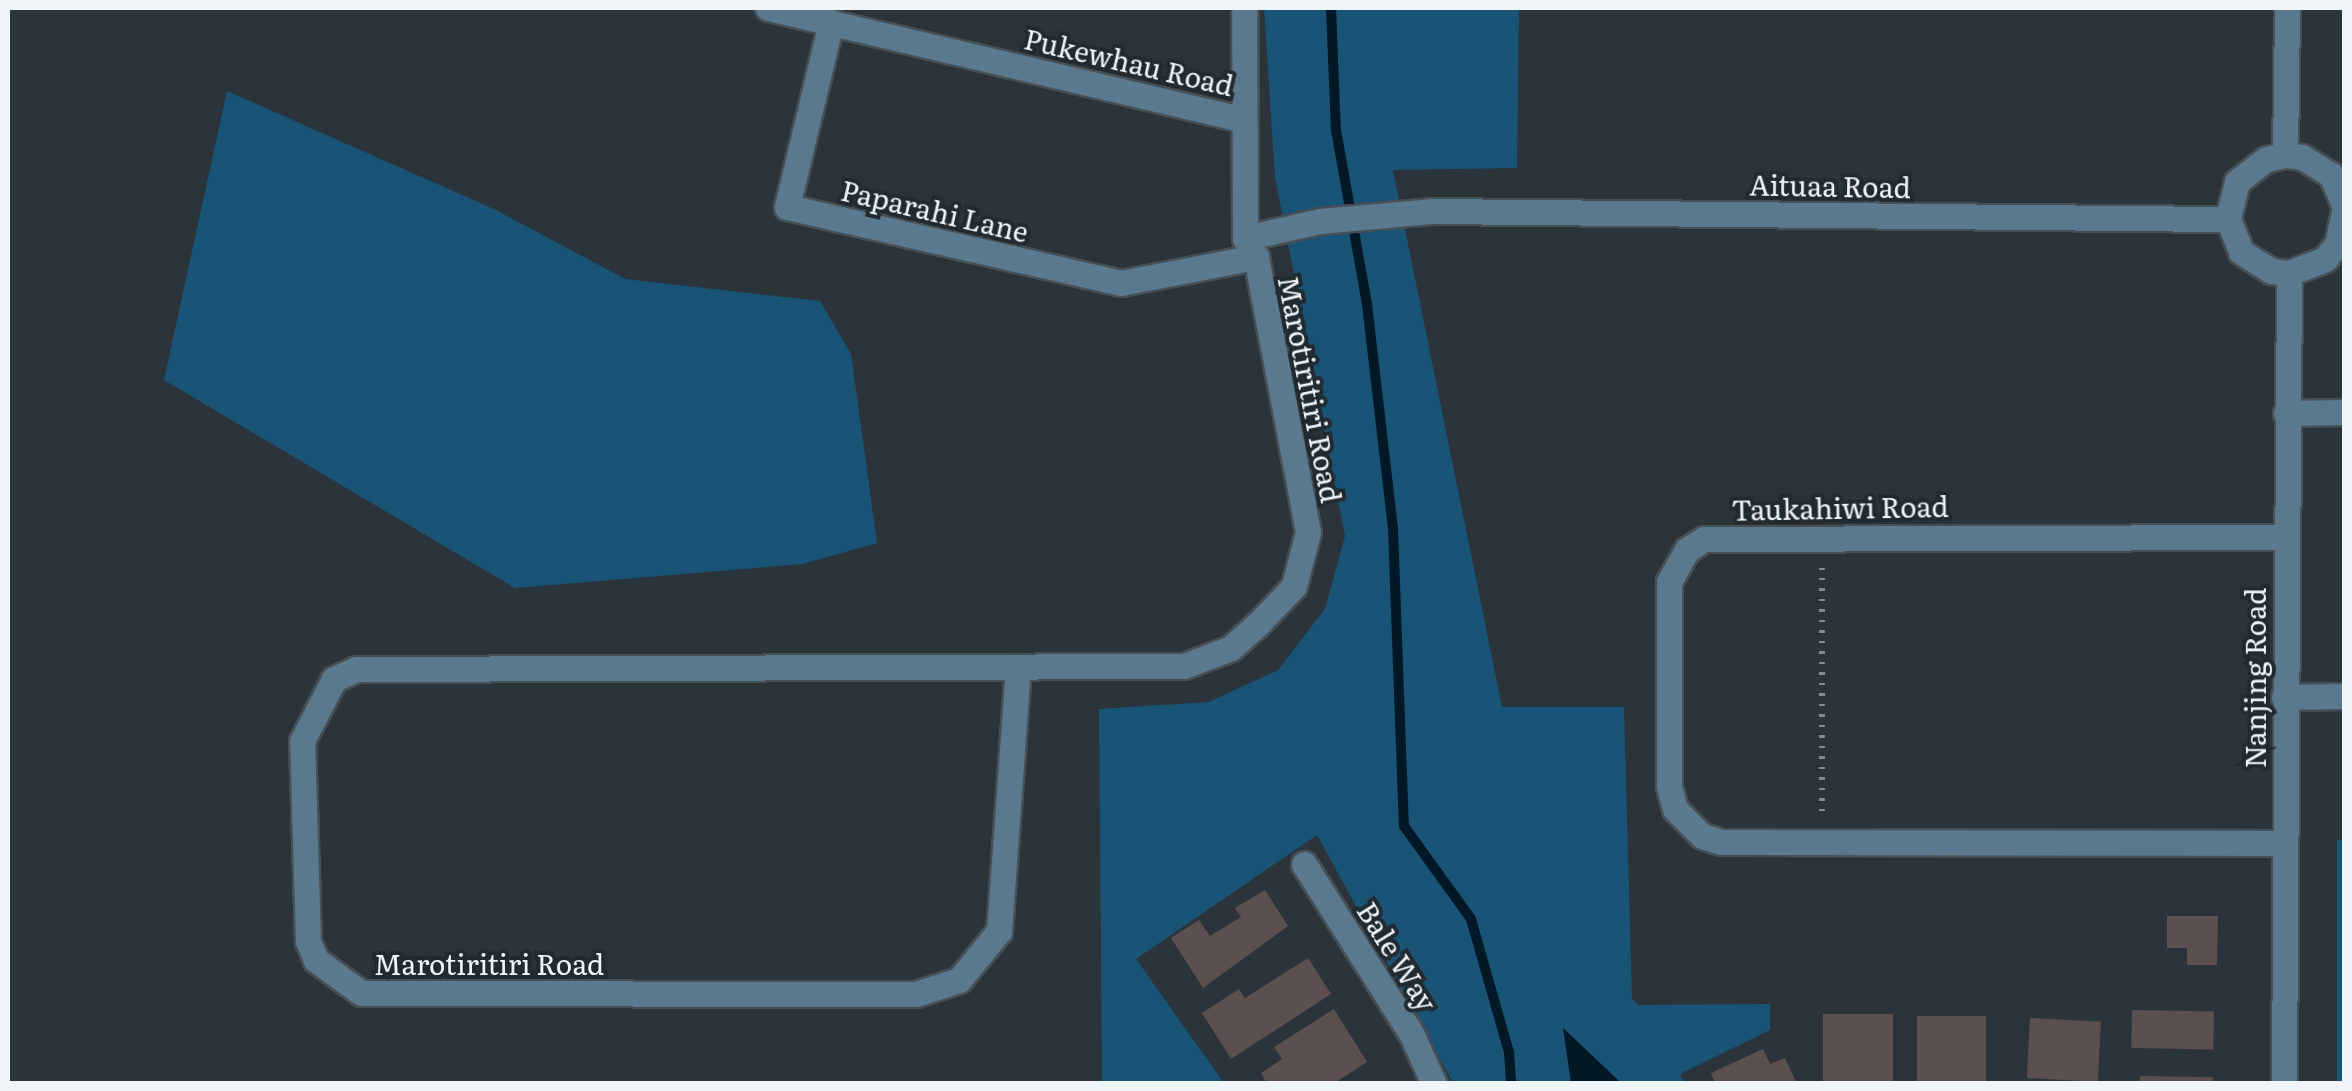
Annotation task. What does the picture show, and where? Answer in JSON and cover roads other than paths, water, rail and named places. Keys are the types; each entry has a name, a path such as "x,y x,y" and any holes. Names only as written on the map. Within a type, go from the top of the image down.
{"street":[{"name":"Pukewhau Road","path":"768,8 1242,119"},
{"name":"Pukewhau Road","path":"1244,8 1242,119 1250,248"},
{"path":"2285,155 2287,8"},
{"name":"Paparahi Lane","path":"831,22 786,207 1121,283 1250,248"},
{"path":"2285,155 2331,175 2344,208 2337,244 2325,259 2289,273 2271,271 2241,252 2228,219 2237,182 2266,159 2285,155"},
{"name":"Aituaa Road","path":"1250,248 1320,221 1431,212 2228,219"},
{"name":"Marotiritiri Road","path":"1018,667 999,931 959,980 916,994 361,993 316,960 308,940 302,741 334,678 356,669 1184,666 1231,648 1294,586 1308,532 1250,248"},
{"name":"Nanjing Road","path":"2284,1084 2284,537 2289,273"},
{"path":"2286,413 2344,412"},
{"name":"Taukahiwi Road","path":"2284,537 1704,538 1688,550 1668,582 1668,786 1686,825 1721,842 2284,843"},
{"path":"2284,697 2344,696"},
{"name":"Bale Way","path":"1304,864 1412,1035 1434,1084"}],"waterway":[{"path":"1331,8 1336,130 1367,304 1393,529 1404,826 1471,919 1509,1052 1511,1084"}]}
